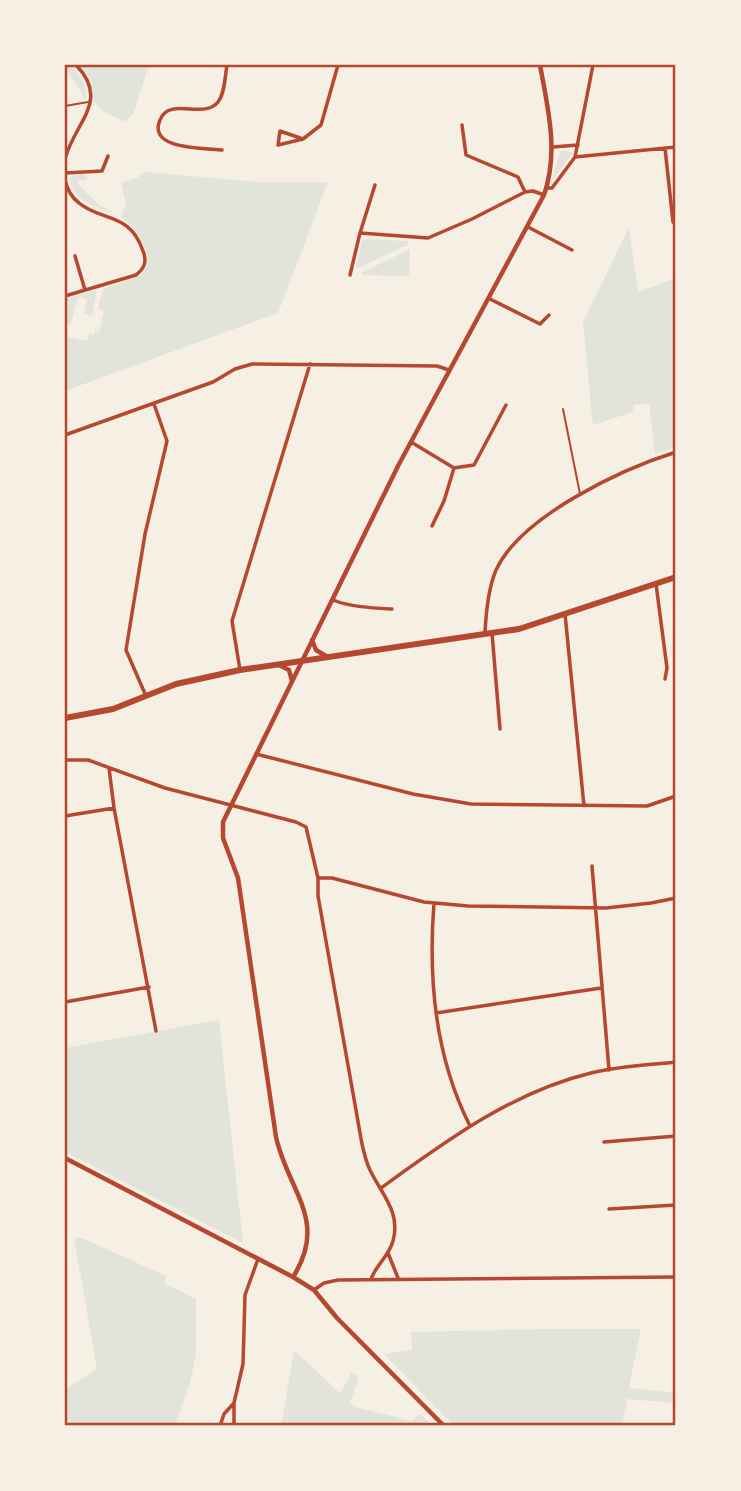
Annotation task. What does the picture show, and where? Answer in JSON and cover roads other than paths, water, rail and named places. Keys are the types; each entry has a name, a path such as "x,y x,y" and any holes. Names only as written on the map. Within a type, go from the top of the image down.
{"highway":[{"path":"65,718 106,710 182,682 240,670 525,627 676,577"}],"street":[{"path":"65,159 91,103 89,83 76,65"},
{"path":"222,150 165,141 159,135 159,122 163,114 170,110 207,108 217,103 222,94 227,65"},
{"path":"303,139 280,131 278,145 303,139 321,125 338,65"},
{"path":"293,1277 303,1258 309,1230 276,1137 238,878 223,838 223,822 410,442 544,195 552,167 552,147 540,65"},
{"path":"546,188 552,188 576,157 593,65"},
{"path":"462,125 466,155 518,177 525,192"},
{"path":"215,140 215,149"},
{"path":"552,147 578,145"},
{"path":"576,157 676,147"},
{"path":"665,148 673,222"},
{"path":"65,173 102,171 108,156"},
{"path":"65,180 70,193 80,204 117,220 132,231 145,255 144,268 136,275 65,296"},
{"path":"350,275 375,185"},
{"path":"360,233 428,238 525,192 533,191 544,195"},
{"path":"527,227 572,250"},
{"path":"75,256 85,290"},
{"path":"488,298 540,324 549,315"},
{"path":"65,435 213,382 235,369 252,364 437,366 449,370"},
{"path":"240,670 232,621 310,364"},
{"path":"146,696 126,650 145,534 167,441 153,404"},
{"path":"410,442 453,468 474,466 506,405"},
{"path":"500,729 488,634 491,584 500,562 530,527 581,495 676,452"},
{"path":"432,526 444,501 453,468"},
{"path":"656,584 667,668 665,679"},
{"path":"332,600 347,606 392,609"},
{"path":"565,614 584,806"},
{"path":"312,639 316,650 327,657"},
{"path":"275,664 289,670 292,682"},
{"path":"256,754 449,802 482,805 647,806 676,796"},
{"path":"65,760 83,759 165,788 304,825 318,878 322,919 362,1144 369,1169 395,1219 394,1237 388,1253 374,1270 371,1279"},
{"path":"109,767 114,808 156,1031"},
{"path":"65,816 114,808"},
{"path":"592,866 609,1070"},
{"path":"318,878 332,878 434,903 480,906 595,908 676,898"},
{"path":"434,903 432,971 436,1013 450,1074 470,1126"},
{"path":"65,1002 149,987"},
{"path":"436,1013 601,988"},
{"path":"381,1188 470,1126 529,1094 578,1077 609,1070 676,1062"},
{"path":"604,1142 676,1136"},
{"path":"65,1158 314,1290 337,1318 444,1426"},
{"path":"609,1209 676,1205"},
{"path":"388,1253 398,1278"},
{"path":"234,1426 234,1403 243,1364 245,1294 258,1259"},
{"path":"314,1290 332,1280 676,1277"},
{"path":"220,1426 224,1414 234,1403"}],"lane":[{"path":"65,106 80,102 91,103"},
{"path":"563,409 581,495"}]}
